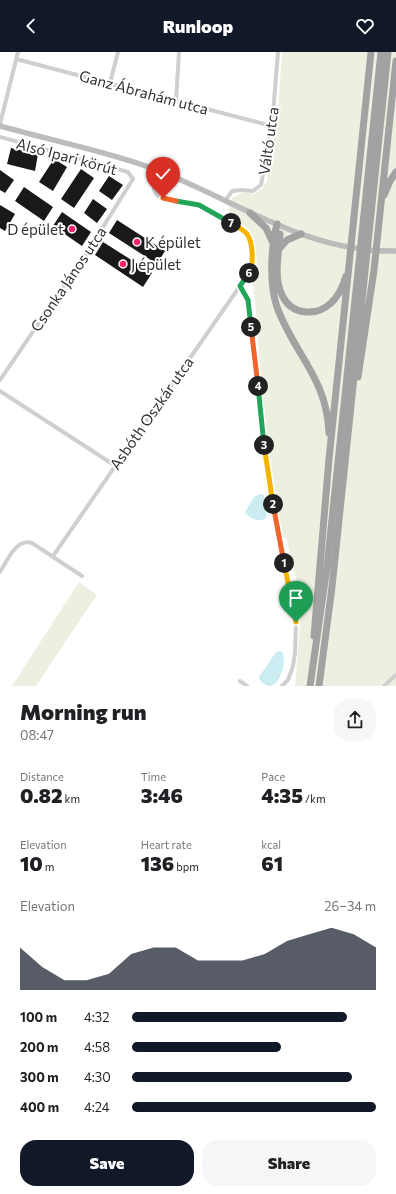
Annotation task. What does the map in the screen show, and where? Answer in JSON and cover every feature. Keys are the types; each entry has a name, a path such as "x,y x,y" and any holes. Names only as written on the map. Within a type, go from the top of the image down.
{"highway":[{"path":"310,686 329,459 371,52"},
{"path":"310,686 327,567 381,52"},
{"path":"319,686 332,587 388,52"},
{"path":"352,400 369,313 396,63"},
{"path":"379,221 386,189 396,172"},
{"path":"250,213 266,228 277,247 272,281 275,300 284,324 309,365 321,392 328,419 329,459"},
{"path":"277,224 279,287 285,300 294,308 302,312 315,312 321,310 334,301 342,288 350,260"},
{"path":"277,247 287,240 301,234"}],"main road":[{"path":"0,125 141,164 250,213 301,234 338,246 387,251 396,250"}],"street":[{"path":"0,125 18,52"},
{"path":"110,83 118,52"},
{"path":"176,101 179,52"},
{"name":"Váltó utca","path":"225,201 232,191 253,191 261,185 272,126 278,52"},
{"name":"Ganz Ábrahám utca","path":"16,59 272,126"},
{"name":"Alsó Ipari körút","path":"0,138 128,172 132,177"},
{"name":"Asbóth Oszkár utca","path":"53,556 251,270 251,246 248,237 244,232 199,205 167,200 159,196 155,192 153,186 158,171"},
{"name":"Csonka János utca","path":"0,380 133,182 132,177"},
{"path":"240,286 248,300 269,479 296,622 293,666 288,680 282,686"},
{"path":"0,391 114,466"},
{"path":"0,572 15,549 22,542 32,543 82,576"},
{"path":"384,686 396,675"},
{"path":"240,681 247,686"}],"green space":[{"path":"282,52 396,52 396,686 295,686 302,600 286,538 280,538 274,495 264,411 252,279 258,276 255,248 250,232 243,225 230,217 228,210 232,198 244,192 253,194 263,188 267,181 277,123"},
{"path":"79,582 97,595 36,686 12,686"}],"water":[{"path":"260,494 264,495 267,516 265,519 256,520 251,518 245,512 254,497"},
{"path":"280,651 283,653 284,657 282,672 277,682 273,685 267,686 260,681 259,677 276,652"}],"building":[{"path":"11,148 38,154 35,171 7,164"},
{"path":"54,159 67,167 53,191 39,182"},
{"path":"81,169 94,178 74,208 61,199"},
{"path":"0,170 14,180 5,193 0,190"},
{"path":"109,176 123,185 112,200 99,191"},
{"path":"24,187 53,207 44,221 15,201"},
{"path":"93,199 107,209 97,223 84,213"},
{"path":"0,205 15,214 5,231 0,228"},
{"name":"D épület","path":"62,212 91,232 82,246 53,226"},
{"name":"K épület","path":"117,220 165,251 157,264 109,233"},
{"name":"J épület","path":"103,242 152,273 143,287 95,255"}],"place":[{"name":"D épület","path":"72,229"},
{"name":"K épület","path":"137,242"},
{"name":"J épület","path":"123,264"}],"route":[{"path":"163,198 167,200 195,203 247,234 250,241 251,270 240,286 248,300 269,479 296,622"}]}
